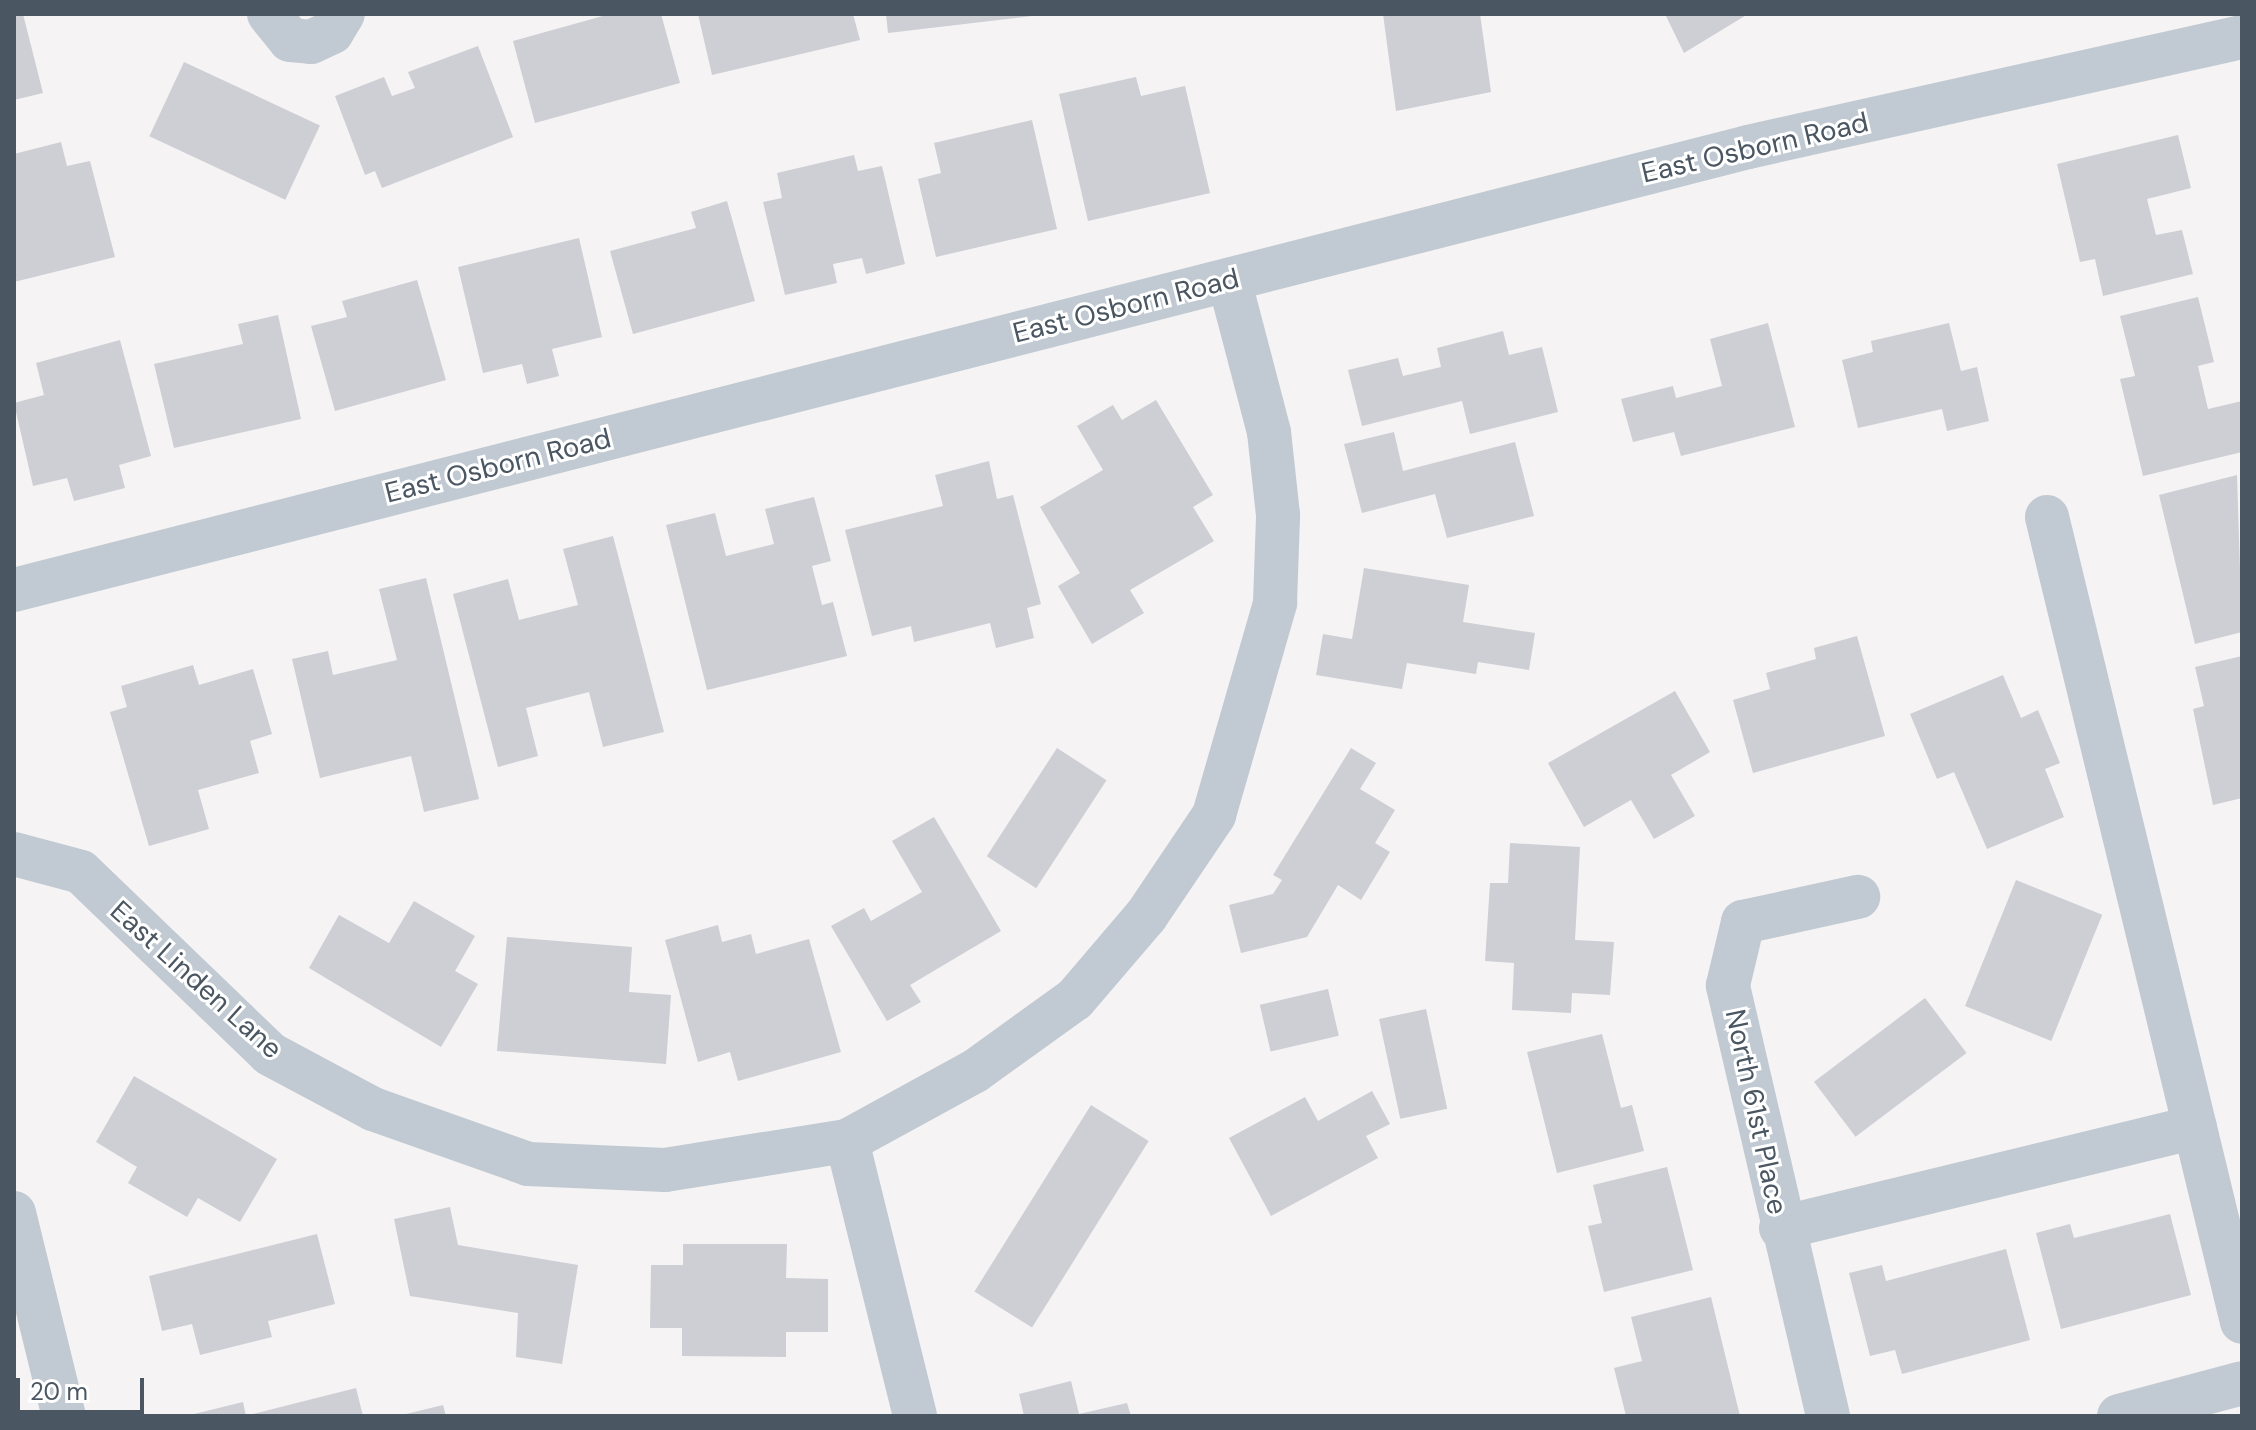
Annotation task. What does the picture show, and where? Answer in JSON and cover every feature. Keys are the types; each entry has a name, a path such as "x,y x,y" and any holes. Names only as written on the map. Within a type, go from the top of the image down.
{"street":[{"path":"269,14 290,40 311,42 332,32 343,14"},
{"name":"East Osborn Road","path":"14,590 1748,147 2242,37"},
{"name":"East Linden Lane","path":"14,854 81,872 270,1054 373,1109 528,1164 665,1170 847,1141 975,1071 1075,999 1146,916 1214,815 1275,603 1276,559 1269,432 1229,280"},
{"path":"2047,517 2242,1322"},
{"name":"North 61st Place","path":"1828,1416 1781,1228 1728,985 1743,922 1858,897"},
{"path":"1781,1228 2195,1127"},
{"path":"847,1141 915,1416"},
{"path":"14,1213 64,1416"},
{"path":"2119,1416 2242,1383"}],"building":[{"path":"14,14 23,14 43,93 14,100"},
{"path":"610,14 661,14 680,83 535,123 513,41"},
{"path":"698,14 853,14 860,40 712,75"},
{"path":"886,14 1031,14 1032,16 888,33"},
{"path":"1383,14 1480,14 1491,92 1396,111"},
{"path":"1665,14 1748,14 1684,53"},
{"path":"478,46 513,137 382,188 375,171 365,175 335,96 384,77 392,96 415,88 408,72"},
{"path":"184,62 320,125 285,200 149,136"},
{"path":"1136,77 1141,96 1185,86 1210,193 1088,221 1059,94"},
{"path":"1032,120 1057,229 936,257 918,179 941,173 934,143"},
{"path":"2178,135 2191,188 2147,199 2156,235 2182,230 2193,274 2103,296 2095,259 2080,262 2057,164"},
{"path":"61,142 67,166 90,161 115,257 14,282 14,154"},
{"path":"854,155 858,171 882,166 905,264 866,274 862,258 833,264 837,283 785,295 763,202 782,198 777,173"},
{"path":"727,201 755,301 633,334 610,251 696,228 691,212"},
{"path":"579,238 602,337 552,349 559,376 527,384 522,364 483,373 458,267"},
{"path":"417,280 446,380 335,411 311,326 347,317 342,301"},
{"path":"2198,297 2214,362 2198,366 2208,409 2242,401 2242,452 2143,476 2120,379 2135,376 2120,316"},
{"path":"278,315 301,419 174,448 154,364 243,344 238,324"},
{"path":"1768,323 1795,427 1681,456 1674,432 1633,442 1621,399 1673,386 1676,398 1722,386 1710,339"},
{"path":"1949,323 1961,371 1977,367 1989,421 1947,431 1942,409 1858,428 1842,360 1873,352 1871,341"},
{"path":"1503,331 1509,355 1542,347 1558,412 1470,434 1462,401 1362,426 1348,370 1398,358 1403,376 1441,367 1437,348"},
{"path":"120,340 151,456 119,465 125,488 74,501 67,478 33,486 14,403 44,395 36,363"},
{"path":"1156,400 1213,495 1193,507 1214,541 1130,590 1144,613 1092,644 1058,586 1080,573 1040,507 1103,470 1077,426 1113,405 1122,420"},
{"path":"1394,432 1403,471 1515,442 1534,516 1447,538 1435,494 1362,513 1344,444"},
{"path":"989,461 997,499 1013,495 1041,604 1027,608 1034,638 996,648 990,623 914,642 911,626 872,636 845,530 943,506 935,475"},
{"path":"2237,475 2242,632 2195,644 2159,495"},
{"path":"814,497 831,561 812,566 822,605 833,602 847,656 707,690 666,525 715,513 726,556 774,544 765,509"},
{"path":"613,536 664,732 603,747 589,692 526,708 538,756 498,767 453,594 508,579 519,620 578,605 563,549"},
{"path":"1364,568 1469,585 1463,622 1535,633 1529,670 1478,662 1476,674 1407,663 1402,689 1316,675 1323,634 1352,639"},
{"path":"426,578 479,799 424,812 411,756 320,778 292,659 328,651 333,675 397,660 379,589"},
{"path":"1857,636 1885,736 1753,773 1733,700 1770,689 1766,673 1816,659 1814,648"},
{"path":"2242,656 2242,798 2213,805 2193,709 2204,706 2195,667"},
{"path":"193,665 199,685 253,669 272,734 250,741 259,773 198,790 209,829 149,846 110,712 127,707 121,686"},
{"path":"2003,675 2021,718 2038,710 2060,763 2045,769 2064,817 1987,849 1954,772 1937,779 1910,714"},
{"path":"1675,691 1710,752 1671,775 1695,816 1654,839 1631,800 1584,827 1548,763"},
{"path":"1057,748 1106,780 1036,888 987,856"},
{"path":"1351,748 1376,763 1360,789 1395,810 1375,843 1390,852 1361,900 1338,885 1307,937 1241,953 1229,905 1273,894 1282,880 1273,875"},
{"path":"934,817 1001,931 910,985 921,1002 887,1021 831,926 864,908 871,921 922,892 892,841"},
{"path":"1510,843 1580,847 1575,940 1614,942 1610,995 1572,993 1571,1013 1512,1010 1514,963 1485,961 1490,883 1508,883"},
{"path":"2016,880 2102,915 2051,1041 1965,1006"},
{"path":"414,901 475,936 455,971 478,984 441,1047 309,968 339,915 389,943"},
{"path":"718,925 722,942 751,934 756,954 809,939 841,1052 738,1081 730,1052 698,1062 665,940"},
{"path":"507,937 632,947 629,992 671,995 666,1064 497,1051"},
{"path":"1328,989 1339,1036 1271,1052 1260,1005"},
{"path":"1925,998 1967,1053 1856,1137 1814,1082"},
{"path":"1426,1009 1447,1109 1400,1119 1379,1019"},
{"path":"1602,1034 1621,1108 1632,1105 1644,1151 1557,1173 1527,1052"},
{"path":"134,1076 277,1159 240,1222 198,1198 187,1217 128,1183 137,1167 96,1142"},
{"path":"1372,1091 1390,1124 1366,1136 1378,1158 1271,1216 1229,1138 1305,1097 1318,1121"},
{"path":"1091,1105 1149,1141 1032,1328 974,1292"},
{"path":"1667,1167 1693,1270 1604,1292 1588,1226 1602,1223 1593,1185"},
{"path":"450,1207 458,1245 578,1265 562,1364 516,1357 518,1313 410,1296 394,1219"},
{"path":"2170,1214 2191,1295 2061,1329 2036,1233 2070,1224 2074,1238"},
{"path":"317,1234 335,1304 268,1321 272,1337 200,1355 192,1324 162,1331 149,1276"},
{"path":"683,1244 787,1244 786,1278 828,1279 828,1332 786,1332 786,1357 682,1356 682,1328 650,1328 651,1265 683,1265"},
{"path":"2006,1249 2030,1340 1902,1374 1895,1350 1870,1356 1849,1273 1882,1265 1886,1281"},
{"path":"1711,1297 1740,1416 1626,1416 1614,1368 1642,1361 1631,1317"},
{"path":"1071,1381 1079,1414 1127,1403 1131,1416 1024,1416 1019,1394"},
{"path":"356,1388 363,1416 249,1416 249,1415"},
{"path":"243,1402 246,1416 190,1416 190,1415"},
{"path":"443,1405 446,1416 402,1416 402,1415"}]}
